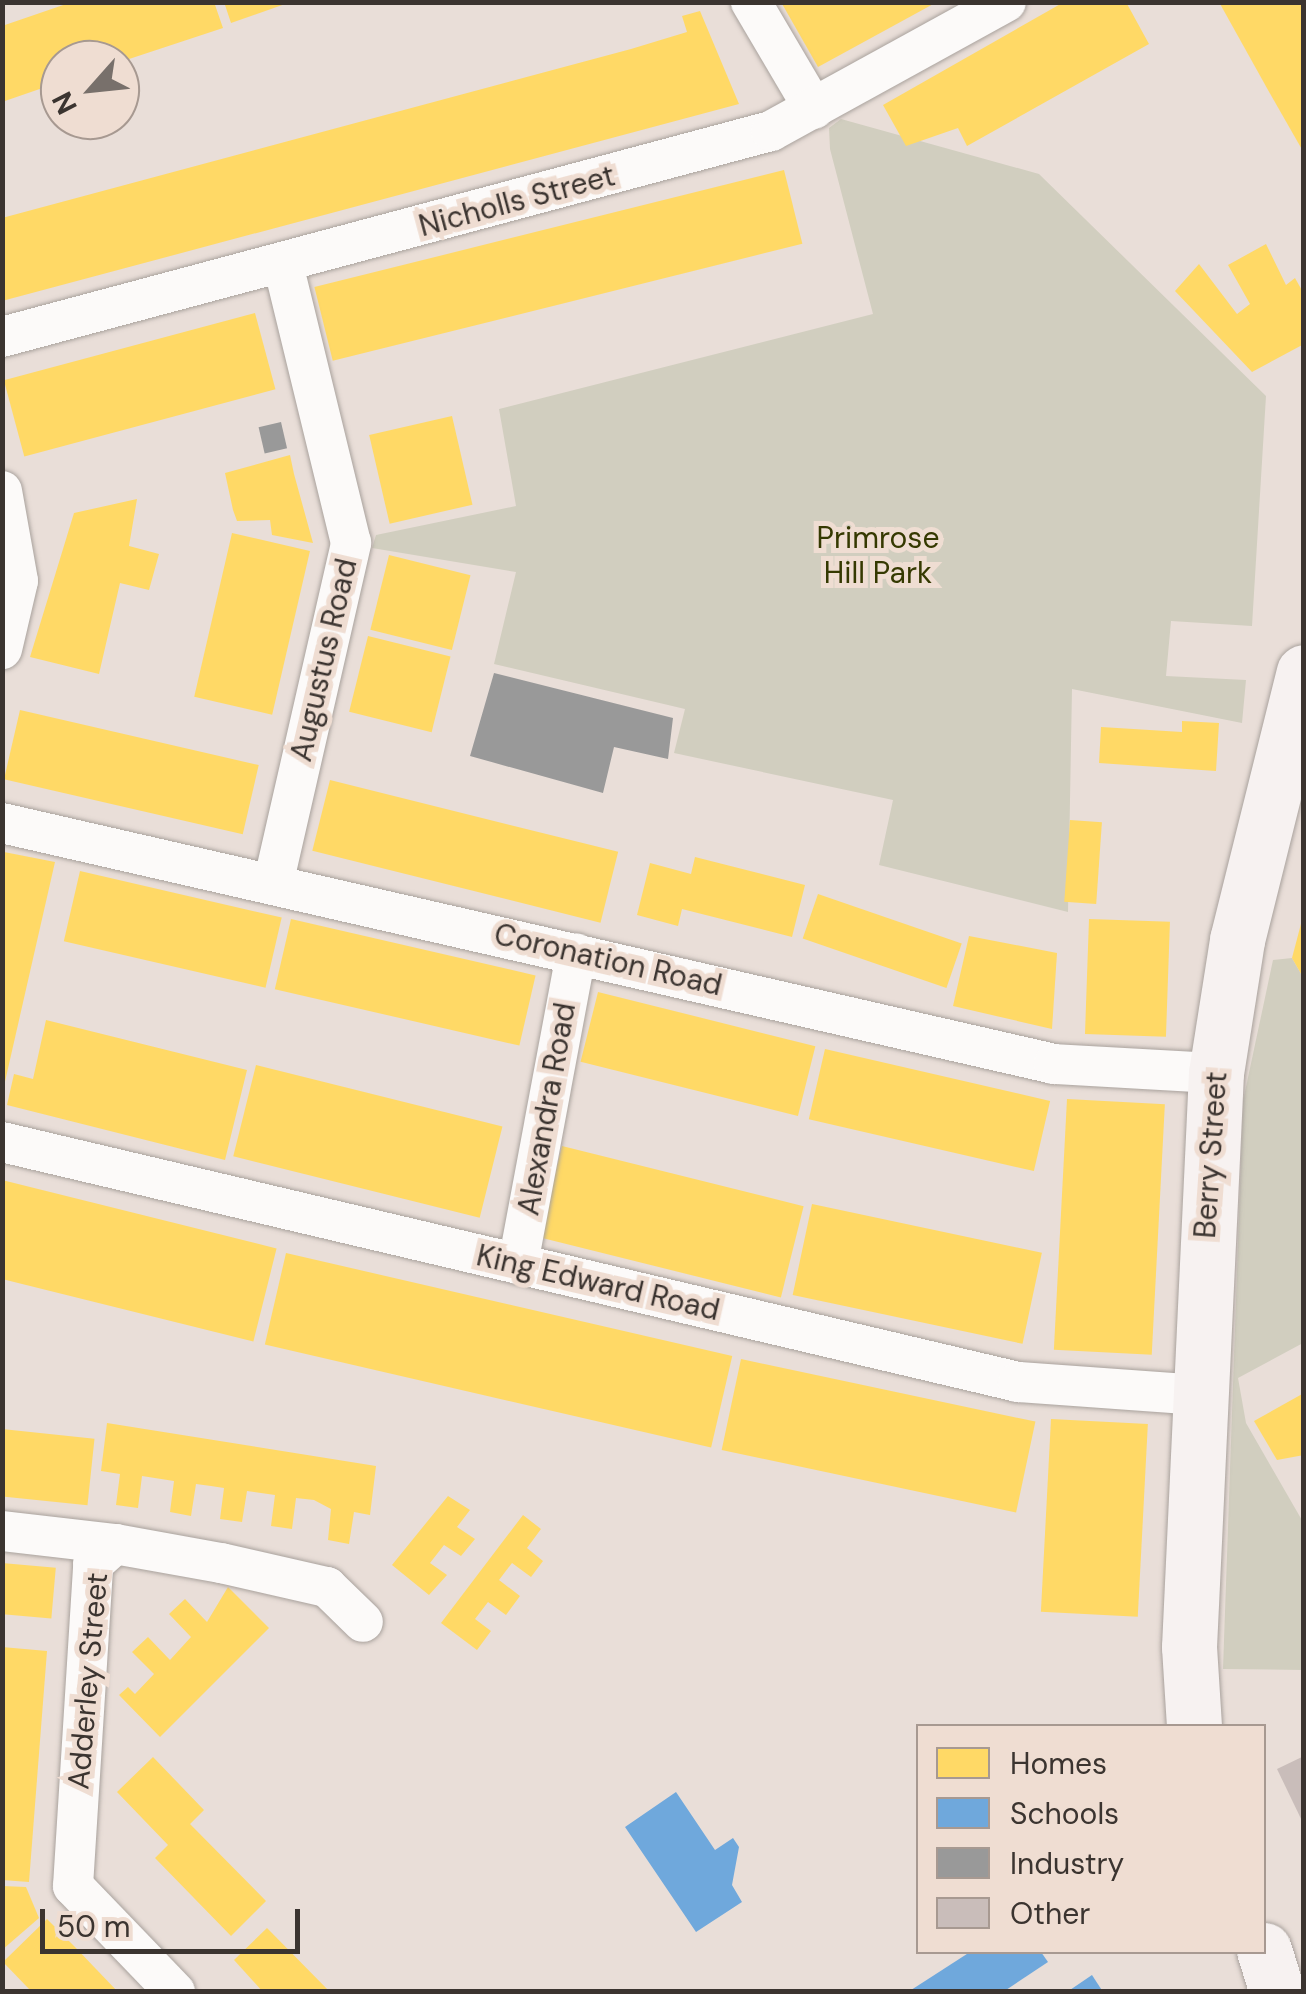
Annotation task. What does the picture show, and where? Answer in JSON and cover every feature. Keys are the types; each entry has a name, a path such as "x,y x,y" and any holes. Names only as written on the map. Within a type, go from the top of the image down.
{"street":[{"path":"752,2 814,109"},
{"name":"Nicholls Street","path":"2,337 771,131 1006,2"},
{"name":"Augustus Road","path":"274,880 351,544 284,264"},
{"path":"2,491 18,581 2,649"},
{"name":"Berry Street","path":"1194,1724 1189,1647 1216,1073 1237,940 1304,672"},
{"name":"Coronation Road","path":"2,823 274,880 1054,1064 1216,1073"},
{"name":"Alexandra Road","path":"518,1264 576,953"},
{"name":"King Edward Road","path":"2,1142 1018,1382 1198,1395"},
{"path":"2,1530 115,1544"},
{"name":"Adderley Street","path":"174,1992 74,1886 92,1564 115,1544 326,1586 363,1622"},
{"path":"1265,1954 1277,1992"}],"green space":[{"name":"Primrose Hill Park","path":"841,119 1039,174 1266,396 1252,626 1171,621 1166,676 1246,680 1242,723 1072,689 1068,912 879,865 893,800 674,753 685,709 494,664 516,572 372,548 376,535 516,506 499,409 873,314 830,149 829,128"},
{"path":"1292,958 1304,979 1303,1343 1238,1378 1246,1423 1303,1522 1303,1670 1223,1669 1243,1101 1273,960"}],"building: Homes":[{"path":"72,2 214,2 223,28 140,55 140,40 40,40 40,89 2,102 2,26"},
{"path":"224,2 288,2 288,3 231,23"},
{"path":"781,2 937,2 818,67"},
{"path":"1064,2 1126,2 1149,44 967,146 958,128 906,146 883,105"},
{"path":"1219,2 1304,2 1304,153 1268,90"},
{"path":"700,11 739,104 2,301 2,218 631,49 687,32 682,16"},
{"path":"784,170 802,244 333,361 314,287"},
{"path":"1266,244 1286,285 1295,278 1304,294 1304,344 1252,372 1175,291 1199,264 1237,314 1250,304 1228,265"},
{"path":"255,313 275,389 24,457 4,380"},
{"path":"452,416 472,505 390,524 369,435"},
{"path":"290,455 313,543 272,535 270,520 237,521 233,510 225,473"},
{"path":"137,499 129,546 159,554 149,590 120,583 99,674 30,657 74,513"},
{"path":"232,533 310,551 272,715 194,697"},
{"path":"389,555 471,575 452,650 370,630"},
{"path":"368,636 450,657 432,732 349,712"},
{"path":"20,710 259,765 243,834 4,779"},
{"path":"1182,721 1219,723 1216,771 1099,763 1101,727 1182,732"},
{"path":"330,780 618,852 601,923 312,851"},
{"path":"1070,820 1102,822 1096,904 1064,902"},
{"path":"4,852 55,862 4,1086 2,859"},
{"path":"695,857 805,885 792,937 682,909 678,926 637,915 650,863 691,874"},
{"path":"80,871 282,918 265,988 64,941"},
{"path":"818,894 962,943 946,988 803,938"},
{"path":"291,919 536,975 519,1046 275,989"},
{"path":"1089,919 1170,922 1166,1037 1085,1034"},
{"path":"1304,920 1304,979 1292,958"},
{"path":"969,936 1057,953 1052,1029 953,1006"},
{"path":"598,992 815,1046 798,1116 581,1062"},
{"path":"46,1020 247,1070 225,1160 7,1105 14,1074 33,1079"},
{"path":"825,1049 1050,1101 1034,1171 809,1119"},
{"path":"256,1065 502,1126 480,1218 233,1156"},
{"path":"1067,1099 1165,1104 1152,1355 1054,1350"},
{"path":"562,1146 804,1206 781,1297 539,1237"},
{"path":"2,1180 277,1248 253,1342 2,1279"},
{"path":"812,1204 1042,1253 1023,1344 793,1295"},
{"path":"286,1253 732,1356 711,1448 265,1345"},
{"path":"741,1359 1035,1422 1016,1513 722,1450"},
{"path":"1304,1393 1304,1455 1277,1460 1254,1421"},
{"path":"1051,1419 1148,1424 1138,1617 1041,1612"},
{"path":"107,1423 376,1466 370,1515 354,1512 349,1544 328,1540 331,1509 314,1500 296,1498 292,1529 271,1526 275,1495 247,1491 242,1522 220,1519 224,1488 196,1484 191,1516 170,1512 174,1481 142,1476 138,1508 116,1505 120,1474 101,1471"},
{"path":"2,1429 94,1439 87,1505 2,1496"},
{"path":"448,1496 470,1510 457,1527 475,1539 461,1556 444,1545 430,1563 447,1575 429,1595 392,1565"},
{"path":"523,1515 541,1529 527,1548 543,1561 531,1577 512,1563 499,1580 520,1596 506,1615 488,1602 475,1619 491,1631 477,1650 441,1623"},
{"path":"2,1563 56,1568 51,1619 2,1614"},
{"path":"228,1587 269,1628 160,1737 119,1695 128,1687 135,1694 154,1674 132,1652 148,1637 170,1660 191,1637 169,1614 185,1599 207,1622"},
{"path":"2,1647 47,1651 29,1882 2,1880"},
{"path":"153,1757 204,1810 190,1824 266,1901 231,1936 155,1858 168,1845 117,1792"},
{"path":"2,1886 26,1887 39,1918 2,1950"},
{"path":"47,1919 118,1992 30,1990 3,1962"},
{"path":"267,1928 330,1992 263,1992 234,1960"}],"building: Schools":[{"path":"676,1792 715,1850 733,1838 739,1847 732,1885 742,1902 696,1932 625,1827"},
{"path":"967,1954 1042,1954 1048,1962 1003,1992 908,1992"},
{"path":"1092,1975 1103,1992 1067,1992"}],"building: Industry":[{"path":"281,422 287,448 265,453 259,427"},
{"path":"494,673 673,718 668,759 614,747 603,793 470,756"}],"building: Other":[{"path":"1304,1756 1304,1825 1277,1769"}]}
